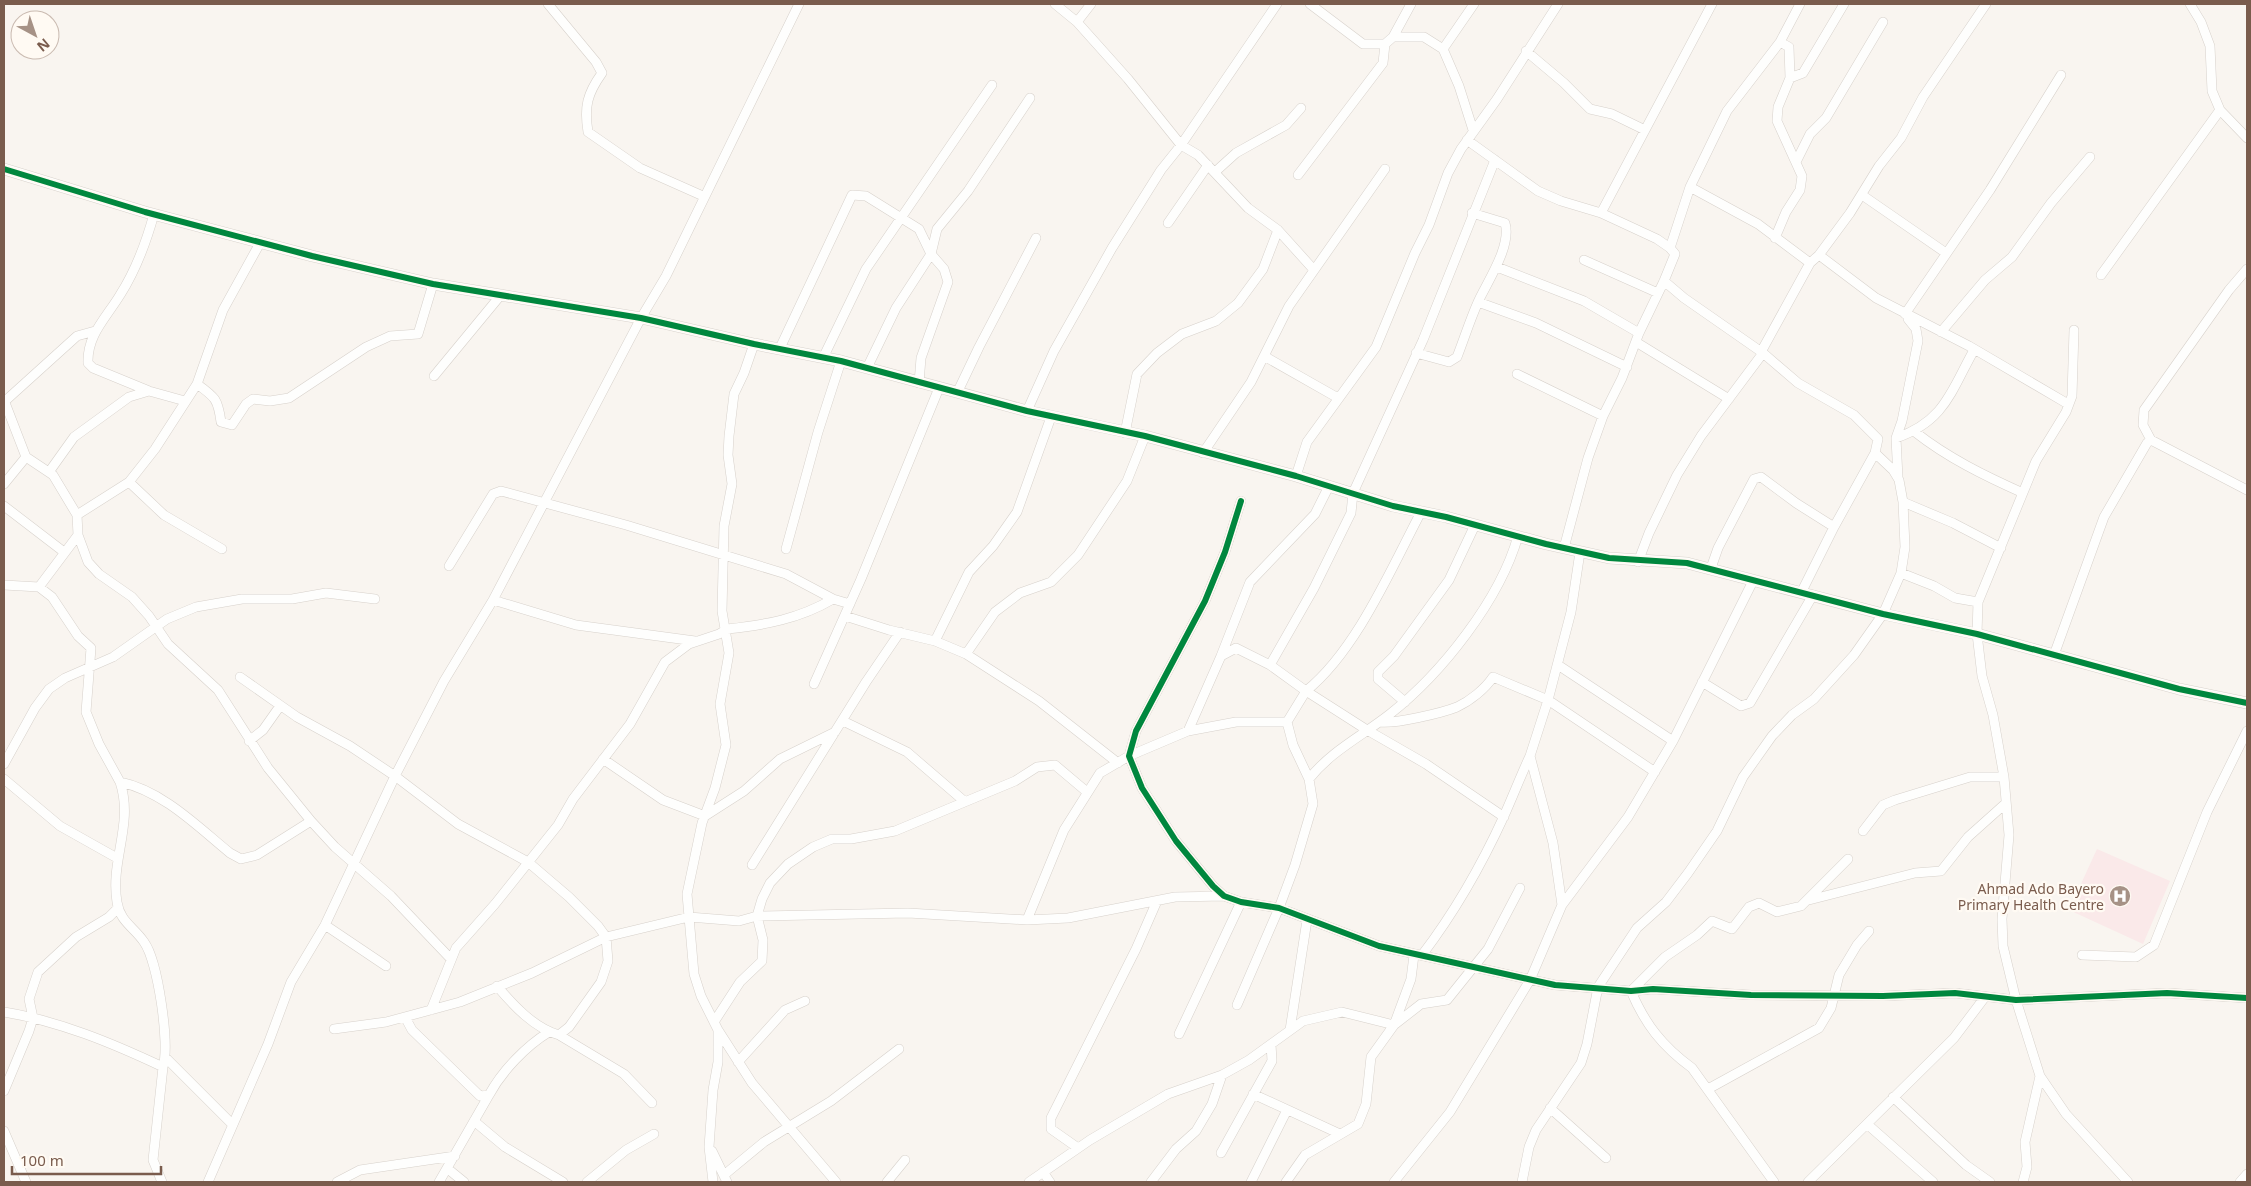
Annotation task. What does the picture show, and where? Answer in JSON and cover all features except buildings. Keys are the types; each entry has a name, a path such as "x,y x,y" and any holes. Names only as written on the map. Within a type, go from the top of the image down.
{"street":[{"path":"548,4 596,62 602,73 592,86 585,111 588,132 640,168 703,196"},
{"path":"218,1182 209,1180 268,1044 291,982 325,925 395,776 444,681 492,600 542,503 682,244 703,196 799,4"},
{"path":"1055,4 1077,22 1128,79 1181,145 1198,155 1248,208 1278,230 1314,270"},
{"path":"1077,22 1091,4"},
{"path":"1027,411 1054,351 1112,248 1161,170 1181,145 1277,4"},
{"path":"1310,4 1363,44 1385,44"},
{"path":"1298,175 1382,63 1385,44 1393,37 1411,4"},
{"path":"1443,49 1474,4"},
{"path":"1296,476 1307,442 1376,347 1414,252 1429,225 1448,173 1473,130 1497,99 1526,51 1558,4"},
{"path":"1601,214 1712,4"},
{"path":"1670,248 1690,187 1727,111 1780,42 1800,4"},
{"path":"1790,78 1803,72 1844,4"},
{"path":"1638,562 1649,533 1677,475 1762,352 1810,263 1819,255 1862,195 1879,166 1901,138 1923,97 1986,4"},
{"path":"2190,4 2201,22 2210,46 2212,91 2220,110 2247,138"},
{"path":"1796,162 1810,134 1826,118 1883,22"},
{"path":"1393,37 1424,36 1443,49 1459,86 1473,130"},
{"path":"1775,238 1786,212 1800,190 1802,176 1778,121 1778,107 1790,78 1789,47 1780,42"},
{"path":"1526,51 1564,83 1590,109 1612,114 1644,130"},
{"path":"1905,314 1990,190 2062,75"},
{"path":"823,358 866,270 992,85"},
{"path":"867,368 896,308 931,254 936,229 968,191 1030,98"},
{"path":"1168,223 1212,168 1286,125 1301,108"},
{"path":"2101,275 2220,110"},
{"path":"1467,140 1538,192 1561,202 1601,214 1657,239 1675,254 1664,282 1639,332 1627,367 1603,416 1588,458 1564,548"},
{"path":"1941,332 1985,280 2012,257 2051,203 2090,157"},
{"path":"1270,665 1314,588 1351,513 1353,493 1416,354 1495,160"},
{"path":"4,169 154,214 433,284 641,318 754,344 841,361 1051,417 1145,436 1203,453 1296,476 1393,506 1580,552 1638,562 1687,563 1711,568 1753,581 1802,591 1882,614 1977,634 2179,689 2247,703"},
{"path":"1203,453 1251,382 1289,306 1385,169"},
{"path":"1690,187 1758,224 1810,263"},
{"path":"780,348 852,195 866,196 919,229 931,254 944,269 948,282 921,358 919,383"},
{"path":"1862,195 1946,253"},
{"path":"1416,354 1449,362 1457,357 1478,302 1497,267 1507,229 1505,222 1472,213"},
{"path":"154,214 141,255 120,296 95,331 88,355 88,363 93,368 149,391 185,402"},
{"path":"1125,433 1137,374 1157,353 1182,334 1216,321 1238,303 1263,269 1278,230"},
{"path":"958,392 978,347 1036,238"},
{"path":"77,515 129,482 155,449 197,384 223,310 260,242"},
{"path":"1819,255 1876,298 1974,350 2068,404"},
{"path":"1584,260 1658,293"},
{"path":"1497,267 1584,301 1639,332"},
{"path":"2247,269 2229,290 2144,410 2143,425 2151,440 2247,490"},
{"path":"1664,282 1762,352 1798,383 1854,415 1878,439 1875,453 1834,527 1802,591"},
{"path":"197,384 218,402 221,422 232,424 246,404 253,399 270,401 289,398 366,347 390,336 418,334 433,284"},
{"path":"434,376 500,296"},
{"path":"1478,302 1536,323 1627,367"},
{"path":"1522,1182 1529,1147 1536,1130 1581,1063 1587,1044 1598,987 1637,928 1666,902 1688,873 1717,831 1743,777 1772,736 1792,715 1814,699 1854,655 1882,614 1901,573 1905,547 1903,502 1899,480 1896,438 1907,401 1918,341 1916,329 1905,314"},
{"path":"2074,330 2072,396 2066,412 2036,461 1978,602 1977,634 1982,676 1993,715 2004,777 2009,835 2002,919 2003,946 2016,1000 2040,1076 2066,1114 2128,1182"},
{"path":"95,331 77,336 4,401 26,457 53,475 77,515 78,535 88,562 99,574 132,597 168,644 218,690 249,741 311,821 336,847 355,862 450,958"},
{"path":"1636,342 1728,399"},
{"path":"754,344 734,394 728,455 732,484 724,526 725,554 722,610 727,629 729,653 720,704 726,745 715,788 705,816 687,894 694,974 701,996 716,1026 752,1083 836,1182"},
{"path":"1896,438 1915,432 1938,414 1948,402 1974,350"},
{"path":"1264,356 1338,398"},
{"path":"786,549 818,432 841,361"},
{"path":"1516,374 1603,416"},
{"path":"814,684 845,616 939,388"},
{"path":"49,472 74,437 129,397 140,392 149,391"},
{"path":"935,641 969,572 993,546 1017,512 1051,417"},
{"path":"1915,432 1933,446 1972,470 2024,493"},
{"path":"966,654 996,612 1020,593 1051,582 1078,555 1128,481 1145,436"},
{"path":"2054,655 2104,517 2147,443 2151,440"},
{"path":"1875,453 1893,470 1899,480"},
{"path":"4,484 26,457"},
{"path":"1711,568 1718,548 1754,479 1762,477 1796,503 1834,527"},
{"path":"129,482 164,515 222,549"},
{"path":"1188,731 1221,656 1250,582 1315,514 1329,486"},
{"path":"449,566 493,494 501,490 725,554 786,574 833,599 850,604"},
{"path":"1224,896 1213,886 1176,841 1142,788 1130,756 1136,731 1205,601 1226,552 1241,501"},
{"path":"1903,502 1953,523 2001,548"},
{"path":"4,506 64,552"},
{"path":"1237,1005 1279,908 1295,865 1312,804 1309,779 1292,745 1287,722 1306,690 1323,677 1365,617 1421,512"},
{"path":"1405,702 1378,679 1378,672 1394,656 1449,580 1475,525"},
{"path":"39,587 78,535"},
{"path":"1309,779 1338,751 1405,702 1439,670 1474,621 1512,556 1518,536"},
{"path":"1286,1182 1304,1154 1358,1124 1366,1104 1371,1057 1394,1025 1418,955 1444,924 1504,817 1530,756 1548,700 1571,612 1580,552"},
{"path":"1901,573 1934,586 1955,598 1978,602"},
{"path":"1394,1182 1450,1112 1530,980 1562,905 1628,817 1655,772 1673,741 1753,581"},
{"path":"4,585 39,587 52,597 78,636 91,648 86,712 99,744 120,782 126,803 125,829 117,858 118,908 128,926 144,942 152,960 164,1028 166,1058 163,1067 153,1160 162,1182"},
{"path":"4,764 35,708 49,689 65,678 89,666 101,664 113,657 155,625 196,607 232,600 292,599 326,594 375,599"},
{"path":"1702,682 1741,706 1750,703 1814,595"},
{"path":"431,1010 450,958 558,825 603,759 630,724 666,662 679,649 727,629 786,620 812,611 833,599"},
{"path":"492,600 576,625 698,641"},
{"path":"845,616 935,641 966,654 1039,700 1118,763"},
{"path":"752,865 900,632"},
{"path":"1221,656 1236,648 1270,665 1367,730 1426,764 1504,817"},
{"path":"1558,665 1673,741"},
{"path":"240,677 265,693 280,706 350,746 395,776 458,824 528,862 569,897 606,937 608,961 601,982 569,1027 559,1035"},
{"path":"1380,722 1393,724 1457,707 1486,687 1493,677 1548,700 1655,772"},
{"path":"249,741 263,730 280,706"},
{"path":"843,721 907,752 964,800"},
{"path":"1027,920 1064,830 1100,773 1130,756 1188,731 1236,722 1287,722"},
{"path":"2082,955 2136,956 2154,946 2207,812 2247,731"},
{"path":"705,816 744,791 780,760 836,732"},
{"path":"1530,756 1540,786 1553,843 1562,905"},
{"path":"603,759 663,800 705,816"},
{"path":"713,1182 709,1146 713,1090 718,1062 716,1026 740,982 762,961 763,940 757,916 770,884 788,864 813,847 832,839 851,839 895,831 964,800 1015,781 1037,767 1055,765 1087,792"},
{"path":"1863,831 1883,805 1895,800 1970,777 2004,777"},
{"path":"4,779 60,826 117,858"},
{"path":"120,782 137,787 168,804 230,853 241,859 257,855 311,821"},
{"path":"1808,900 1915,873 1940,871 1968,837 2006,802"},
{"path":"1631,991 1664,958 1712,922 1732,929 1749,907 1759,903 1778,912 1802,906 1848,859"},
{"path":"1394,1025 1421,1004 1447,1000 1488,949 1520,888"},
{"path":"334,1029 405,1017 460,1002 532,972 606,937 689,916 739,921 757,916 879,913 1027,920 1068,918 1175,897 1224,896 1241,902 1279,908 1379,946 1556,985 1631,991 1653,989 1726,994 1835,996 1955,993 2016,1000 2167,993 2247,998"},
{"path":"1078,1148 1051,1129 1051,1118 1136,949 1157,901"},
{"path":"1179,1034 1241,902"},
{"path":"4,1091 33,1018 30,999 38,972 76,937 109,917 118,908"},
{"path":"1290,1030 1307,920"},
{"path":"325,925 386,966"},
{"path":"1708,1089 1820,1028 1835,996 1839,975 1857,945 1869,931"},
{"path":"497,986 523,1013 549,1032 559,1035 624,1074 652,1103"},
{"path":"1631,991 1642,1017 1677,1057 1692,1068 1726,1114 1734,1129 1774,1182"},
{"path":"1808,1182 1954,1038 1985,997"},
{"path":"738,1062 785,1010 806,1001"},
{"path":"4,1012 33,1018 119,1046 163,1067"},
{"path":"1029,1182 1078,1148 1168,1094 1222,1075 1304,1021 1342,1012 1394,1025"},
{"path":"405,1017 412,1030 480,1096 489,1095"},
{"path":"439,1182 489,1095 504,1073 536,1040 549,1032"},
{"path":"1221,1153 1272,1061 1271,1044"},
{"path":"709,1146 726,1179 764,1142 831,1100 899,1049"},
{"path":"166,1058 232,1124"},
{"path":"1151,1182 1176,1149 1196,1131 1212,1104 1222,1075"},
{"path":"2023,1182 2027,1167 2025,1142 2040,1076"},
{"path":"1253,1094 1340,1134"},
{"path":"1893,1097 1966,1165 1990,1182"},
{"path":"1550,1108 1606,1158"},
{"path":"1251,1182 1287,1110"},
{"path":"474,1121 504,1147 564,1182"},
{"path":"1866,1124 1933,1182"},
{"path":"4,1131 26,1182"},
{"path":"587,1182 626,1150 654,1134"},
{"path":"337,1182 360,1170 455,1156"},
{"path":"887,1182 905,1160"},
{"path":"448,1169 464,1182"},
{"path":"1043,1172 1050,1182"},
{"path":"2240,1182 2247,1174"}],"shaded area":[{"name":"Ahmad Ado Bayero Primary Health Centre","path":"2097,849 2170,881 2143,944 2069,910"}],"cycle path":[{"path":"4,169 145,212 312,256 433,284 641,318 754,344 841,361 1027,411 1145,436 1296,476 1393,506 1446,517 1546,544 1609,558 1687,563 1883,614 1977,634 2179,689 2247,703"},
{"path":"1241,501 1225,552 1205,601 1136,731 1129,756 1142,788 1176,841 1213,886 1224,896 1241,902 1279,908 1379,946 1555,985 1631,991 1653,989 1751,995 1883,996 1955,993 2016,1000 2167,993 2247,998"}],"place":[{"name":"Ahmad Ado Bayero Primary Health Centre","path":"2120,896"}]}
